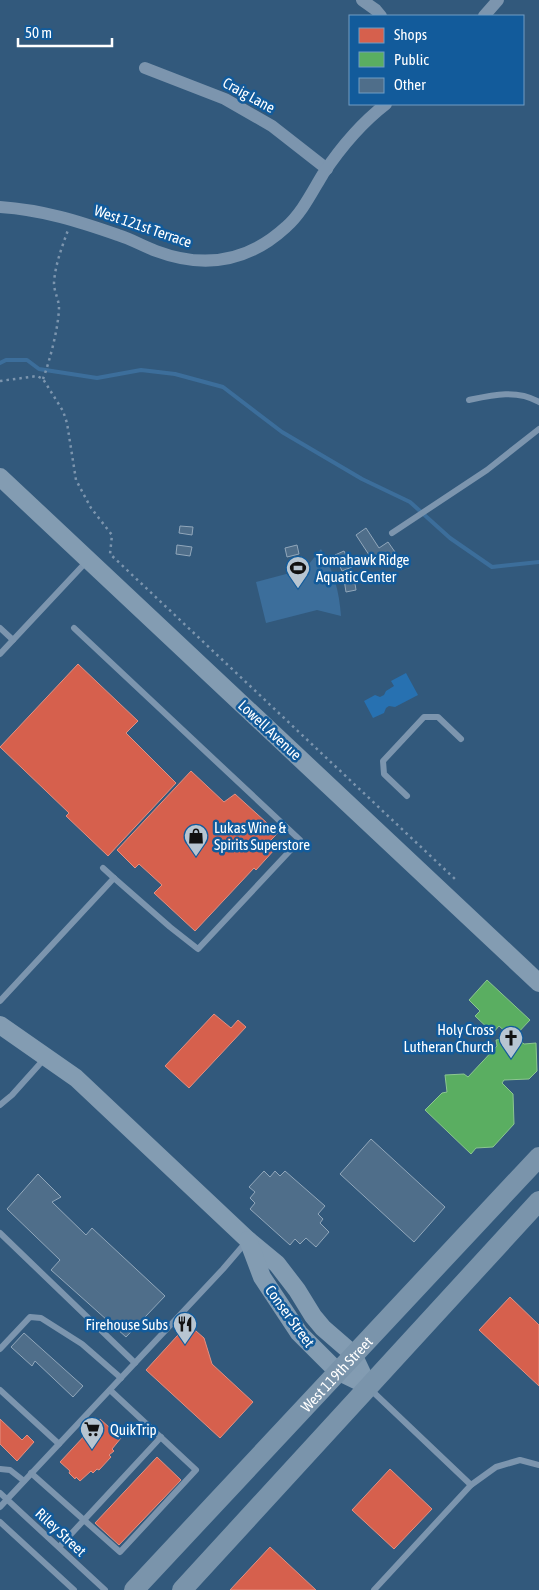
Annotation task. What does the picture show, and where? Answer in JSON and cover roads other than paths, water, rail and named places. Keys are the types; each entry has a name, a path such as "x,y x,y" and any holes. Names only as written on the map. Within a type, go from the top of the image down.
{"main road":[{"name":"West 119th Street","path":"134,1590 352,1354 539,1157"},
{"path":"182,1590 539,1201"}],"street":[{"path":"362,0 380,15"},
{"path":"485,15 498,0"},
{"name":"Craig Lane","path":"145,68 232,102 272,126 327,169"},
{"name":"West 121st Terrace","path":"0,207 58,215 134,240 155,251 197,262 228,259 259,248 287,226 300,211 350,137 361,124 385,105"},
{"name":"Lowell Avenue","path":"0,477 539,983"},
{"name":"Conser Street","path":"0,1025 76,1078 248,1240 277,1264 297,1290 313,1316 323,1328 352,1354 368,1386"},
{"name":"Conser Street","path":"248,1240 262,1277 299,1333 337,1371 368,1386"}],"lane":[{"path":"469,400 502,393 522,396 539,402"},
{"path":"392,534 487,470 539,429"},
{"path":"0,654 88,559"},
{"path":"0,628 13,640"},
{"path":"74,628 300,840 198,949 148,909 104,868"},
{"path":"407,796 384,774 383,761 424,717 438,718 461,739"},
{"path":"0,1000 114,878"},
{"path":"0,1105 12,1095 47,1056"},
{"path":"0,1233 135,1362"},
{"path":"0,1507 248,1240"},
{"path":"0,1349 30,1317 41,1318 82,1344 121,1378"},
{"path":"368,1386 471,1484"},
{"path":"0,1390 59,1444"},
{"path":"31,1473 120,1552 196,1470 110,1390"},
{"path":"59,1547 161,1437"},
{"path":"374,1590 471,1484 496,1467 520,1460 539,1465"},
{"path":"0,1469 10,1470 24,1482"},
{"name":"Riley Street","path":"0,1493 106,1590"},
{"path":"0,1522 74,1590"}],"waterway":[{"path":"0,363 6,360 27,360 39,369 97,378 141,370 175,374 223,387 282,432 362,479 410,502 450,538 492,567 539,562"}],"place":[{"name":"Tomahawk Ridge Aquatic Center","path":"298,589"},
{"name":"Lukas Wine & Spirits Superstore","path":"196,857"},
{"name":"Holy Cross Lutheran Church","path":"511,1059"},
{"name":"Firehouse Subs","path":"185,1345"},
{"name":"QuikTrip","path":"92,1450"}]}
